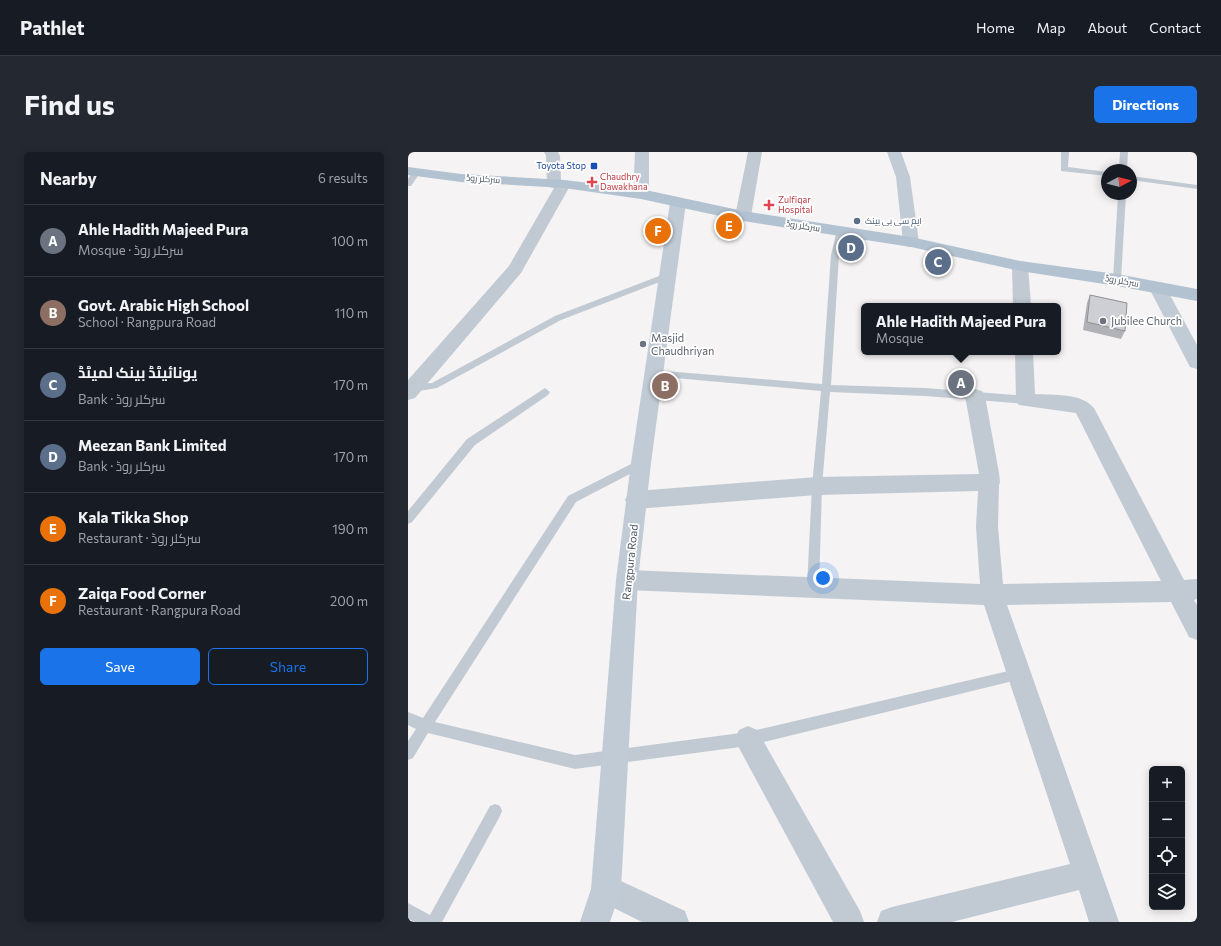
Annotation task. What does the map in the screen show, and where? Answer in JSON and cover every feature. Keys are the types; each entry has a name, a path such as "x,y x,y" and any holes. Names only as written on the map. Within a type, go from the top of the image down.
{"main road":[{"name":"سرکلر روڈ","path":"411,176 559,184 641,194 743,216 911,242 1020,266 1117,280 1197,295"}],"street":[{"path":"410,389 515,269 559,184 551,152"},
{"path":"641,194 642,152"},
{"path":"743,216 755,152"},
{"path":"894,152 903,177 911,242"},
{"name":"Rangpura Road","path":"595,922 606,890 627,580 636,500 678,203"},
{"path":"1020,266 1022,303"},
{"path":"1158,288 1197,362"},
{"path":"1024,355 1026,400 1075,405 1083,408 1188,590 1197,629"},
{"path":"975,396 990,482 987,527 992,594 1021,674 1104,922"},
{"path":"636,500 817,486 990,482"},
{"path":"627,580 992,594 1188,590"},
{"path":"748,739 849,922"},
{"path":"892,922 1087,874"},
{"path":"606,890 674,922"}],"lane":[{"path":"1065,152 1064,169 1101,173"},
{"path":"1123,164 1124,152"},
{"path":"1137,179 1197,187"},
{"path":"1117,280 1122,200"},
{"path":"813,586 817,486 826,388 835,255 840,232"},
{"path":"410,389 434,386 558,318 667,276"},
{"path":"653,373 826,388 925,392 1026,400"},
{"path":"408,519 472,442 545,392"},
{"path":"408,753 572,499 641,463"},
{"path":"408,718 425,726 576,762 748,739 1021,674"},
{"path":"434,922 495,811"},
{"path":"408,910 428,922"}],"building":[{"name":"Jubilee Church","path":"1090,295 1127,303 1125,331 1087,322"}],"place":[{"name":"Toyota Stop","path":"594,166"},
{"name":"Chaudhry Dawakhana","path":"592,182"},
{"name":"Zulfiqar Hospital","path":"769,205"},
{"name":"ایم سی بی بینک","path":"857,221"},
{"name":"Kala Tikka Shop","path":"729,226"},
{"name":"Zaiqa Food Corner","path":"658,231"},
{"name":"Meezan Bank Limited","path":"851,248"},
{"name":"یونائیٹڈ بینک لمیٹڈ","path":"938,262"},
{"name":"Jubilee Church","path":"1103,321"},
{"name":"Masjid Chaudhriyan","path":"643,344"},
{"name":"Ahle Hadith Majeed Pura","path":"961,383"},
{"name":"Govt. Arabic High School","path":"665,386"}]}
